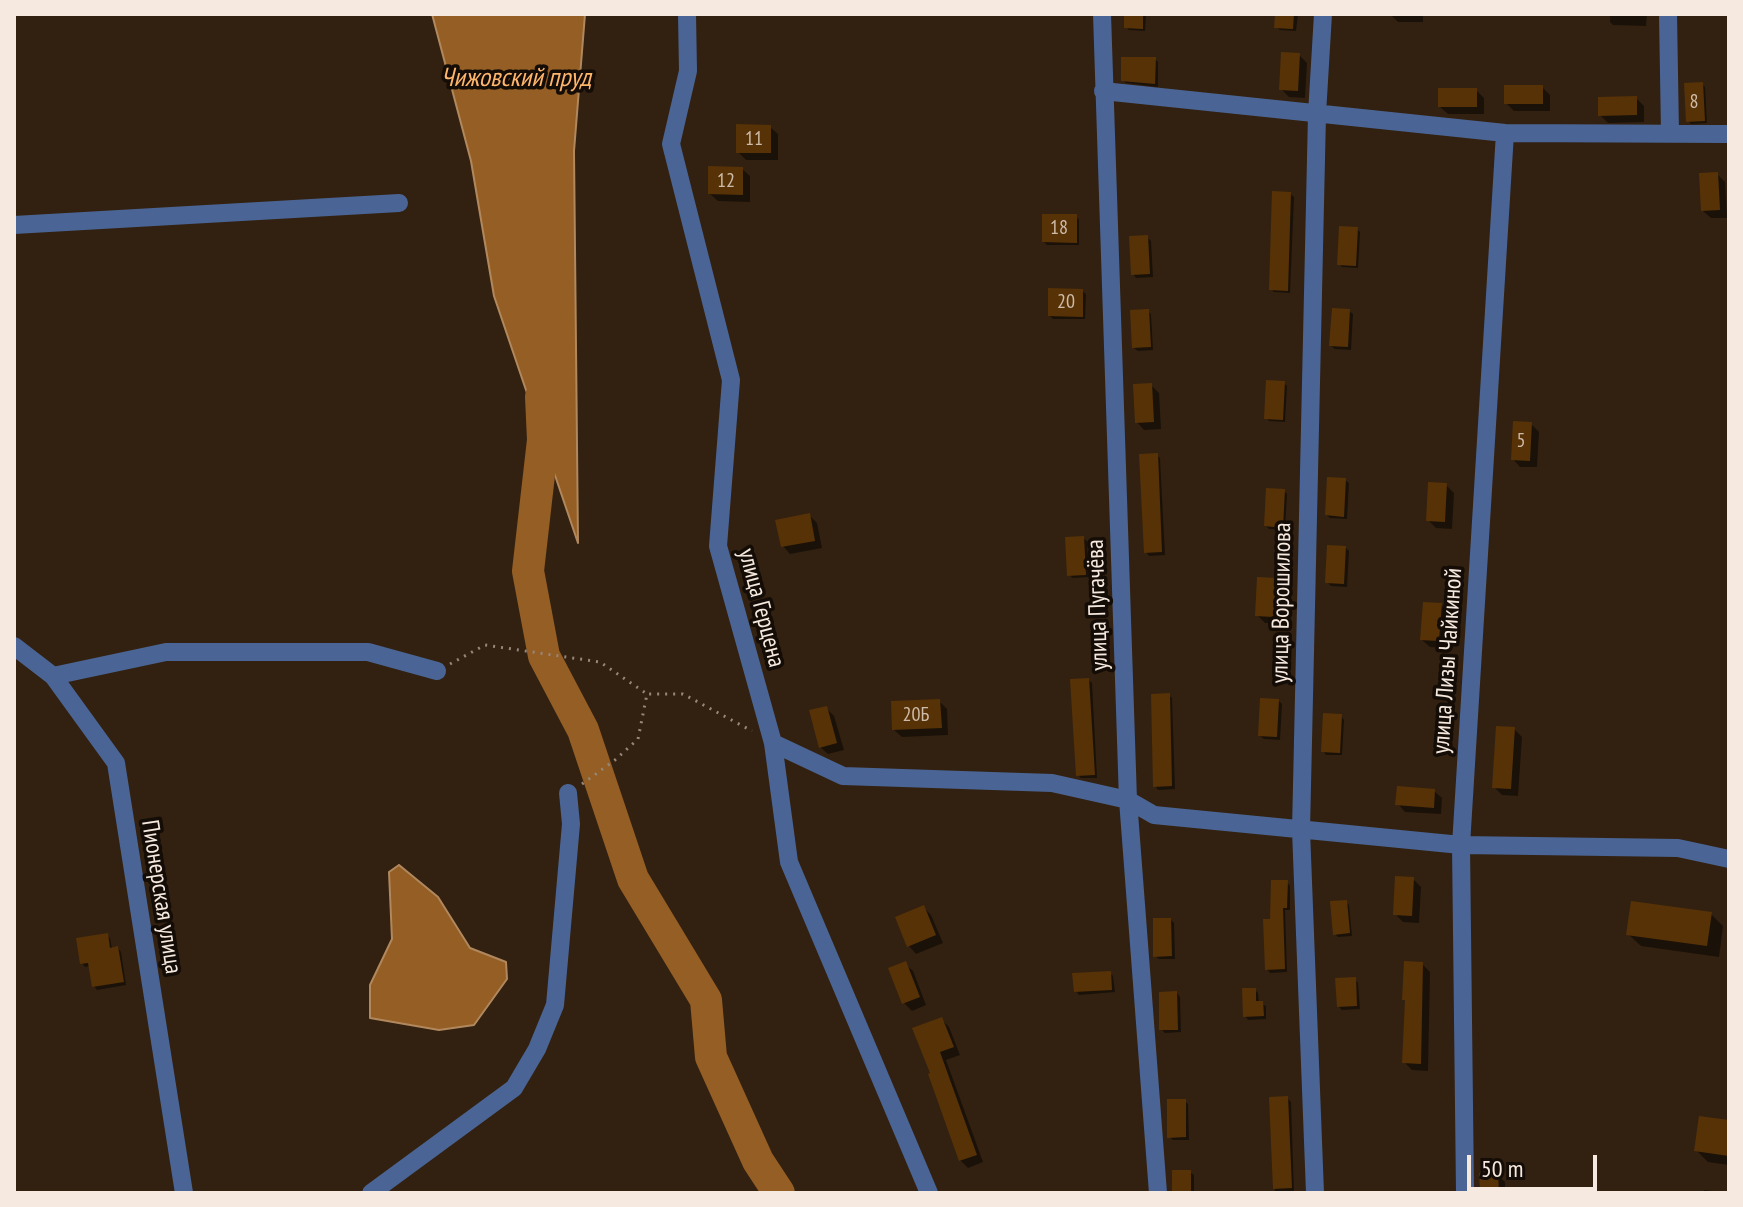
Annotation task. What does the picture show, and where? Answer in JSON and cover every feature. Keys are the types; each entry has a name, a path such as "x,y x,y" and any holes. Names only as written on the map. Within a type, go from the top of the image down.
{"street":[{"name":"улица Герцена","path":"687,14 688,71 671,144 731,380 718,546 773,743 789,862 929,1193"},
{"name":"улица Пугачёва","path":"1102,14 1128,800 1158,1193"},
{"name":"улица Ворошилова","path":"1315,1193 1301,830 1317,114 1323,14"},
{"path":"1668,14 1670,133"},
{"path":"1103,91 1505,133 1729,134"},
{"name":"улица Лизы Чайкиной","path":"1465,1193 1461,845 1505,133"},
{"path":"14,225 399,203"},
{"name":"Пионерская улица","path":"14,646 53,676 116,763 184,1193"},
{"path":"53,676 166,652 368,652 437,671"},
{"path":"773,743 843,776 1052,783 1128,800 1154,815 1461,845 1678,848 1729,859"},
{"path":"371,1193 514,1088 537,1049 555,1005 571,824 568,793"}],"path":[{"path":"437,671 485,645 600,662 647,694 683,694 773,743"},
{"path":"568,793 615,760 638,739 647,694"}],"water":[{"name":"Чижовский пруд","path":"432,14 585,14 574,151 578,543 494,296 471,161"},
{"path":"399,865 438,897 470,948 506,962 507,979 474,1025 439,1030 370,1018 370,985 392,939 389,872"}],"building":[{"path":"1124,14 1143,14 1143,29 1124,28"},
{"path":"1275,14 1294,14 1293,29 1274,28"},
{"path":"1281,52 1300,53 1298,91 1279,90"},
{"path":"1121,57 1156,57 1155,84 1121,81"},
{"path":"1703,82 1705,121 1686,122 1684,83"},
{"path":"1504,85 1543,85 1543,104 1504,104"},
{"path":"1438,88 1477,88 1477,107 1438,107"},
{"path":"1637,96 1637,115 1598,116 1598,97"},
{"path":"736,124 771,125 771,153 736,153"},
{"path":"708,166 743,167 743,195 708,194"},
{"path":"1718,172 1720,210 1701,211 1699,173"},
{"path":"1272,191 1291,192 1288,291 1269,290"},
{"path":"1042,214 1077,214 1077,243 1042,242"},
{"path":"1339,226 1358,227 1356,266 1337,265"},
{"path":"1148,235 1150,274 1131,275 1129,236"},
{"path":"1048,288 1083,289 1083,317 1048,316"},
{"path":"1332,308 1350,309 1348,347 1329,346"},
{"path":"1149,309 1151,347 1132,348 1130,310"},
{"path":"1266,380 1285,381 1283,420 1264,419"},
{"path":"1152,383 1154,422 1135,423 1133,384"},
{"path":"1513,421 1532,422 1530,461 1511,460"},
{"path":"1158,453 1162,552 1144,553 1139,454"},
{"path":"1327,477 1346,478 1344,517 1325,515"},
{"path":"1428,482 1447,483 1445,522 1426,521"},
{"path":"1266,488 1285,489 1283,528 1264,526"},
{"path":"810,513 815,541 781,547 775,520"},
{"path":"1084,536 1086,575 1067,576 1065,537"},
{"path":"1327,545 1346,546 1344,584 1325,583"},
{"path":"1257,577 1276,578 1274,617 1255,616"},
{"path":"1423,602 1442,603 1439,641 1420,640"},
{"path":"1089,678 1095,775 1076,776 1070,679"},
{"path":"1170,693 1172,786 1153,787 1151,694"},
{"path":"1260,698 1279,699 1277,737 1258,736"},
{"path":"940,699 942,728 892,730 891,701"},
{"path":"827,706 837,743 819,748 809,710"},
{"path":"1323,713 1342,714 1340,753 1321,752"},
{"path":"1496,726 1515,727 1511,789 1492,788"},
{"path":"1397,786 1435,789 1434,808 1395,805"},
{"path":"1395,876 1414,877 1412,916 1393,915"},
{"path":"1271,880 1288,880 1287,908 1283,908 1285,969 1265,970 1263,919 1270,919"},
{"path":"1347,900 1350,933 1333,935 1330,901"},
{"path":"1631,901 1712,912 1707,946 1626,935"},
{"path":"924,905 936,935 907,947 895,917"},
{"path":"1153,918 1171,918 1172,956 1153,957"},
{"path":"108,933 110,948 118,946 124,982 92,987 88,963 80,964 76,938"},
{"path":"906,961 920,997 902,1004 888,968"},
{"path":"1404,961 1423,962 1421,1064 1402,1063"},
{"path":"1111,971 1112,990 1074,992 1072,973"},
{"path":"1356,977 1357,1006 1337,1007 1335,978"},
{"path":"1242,988 1256,988 1256,1001 1263,1001 1264,1016 1243,1017"},
{"path":"1177,991 1178,1030 1159,1030 1159,992"},
{"path":"942,1017 954,1047 940,1052 977,1155 959,1161 912,1028"},
{"path":"1288,1096 1292,1188 1273,1189 1269,1097"},
{"path":"1167,1099 1186,1099 1186,1137 1167,1138"},
{"path":"1699,1116 1729,1120 1729,1156 1694,1151"},
{"path":"1172,1170 1191,1170 1191,1193 1172,1193"},
{"path":"1498,1172 1499,1193 1480,1193 1479,1173"}],"waterway":[{"path":"541,397 543,440 528,571 544,656 583,730 633,879 706,1000 711,1057 758,1161 779,1193"}]}
